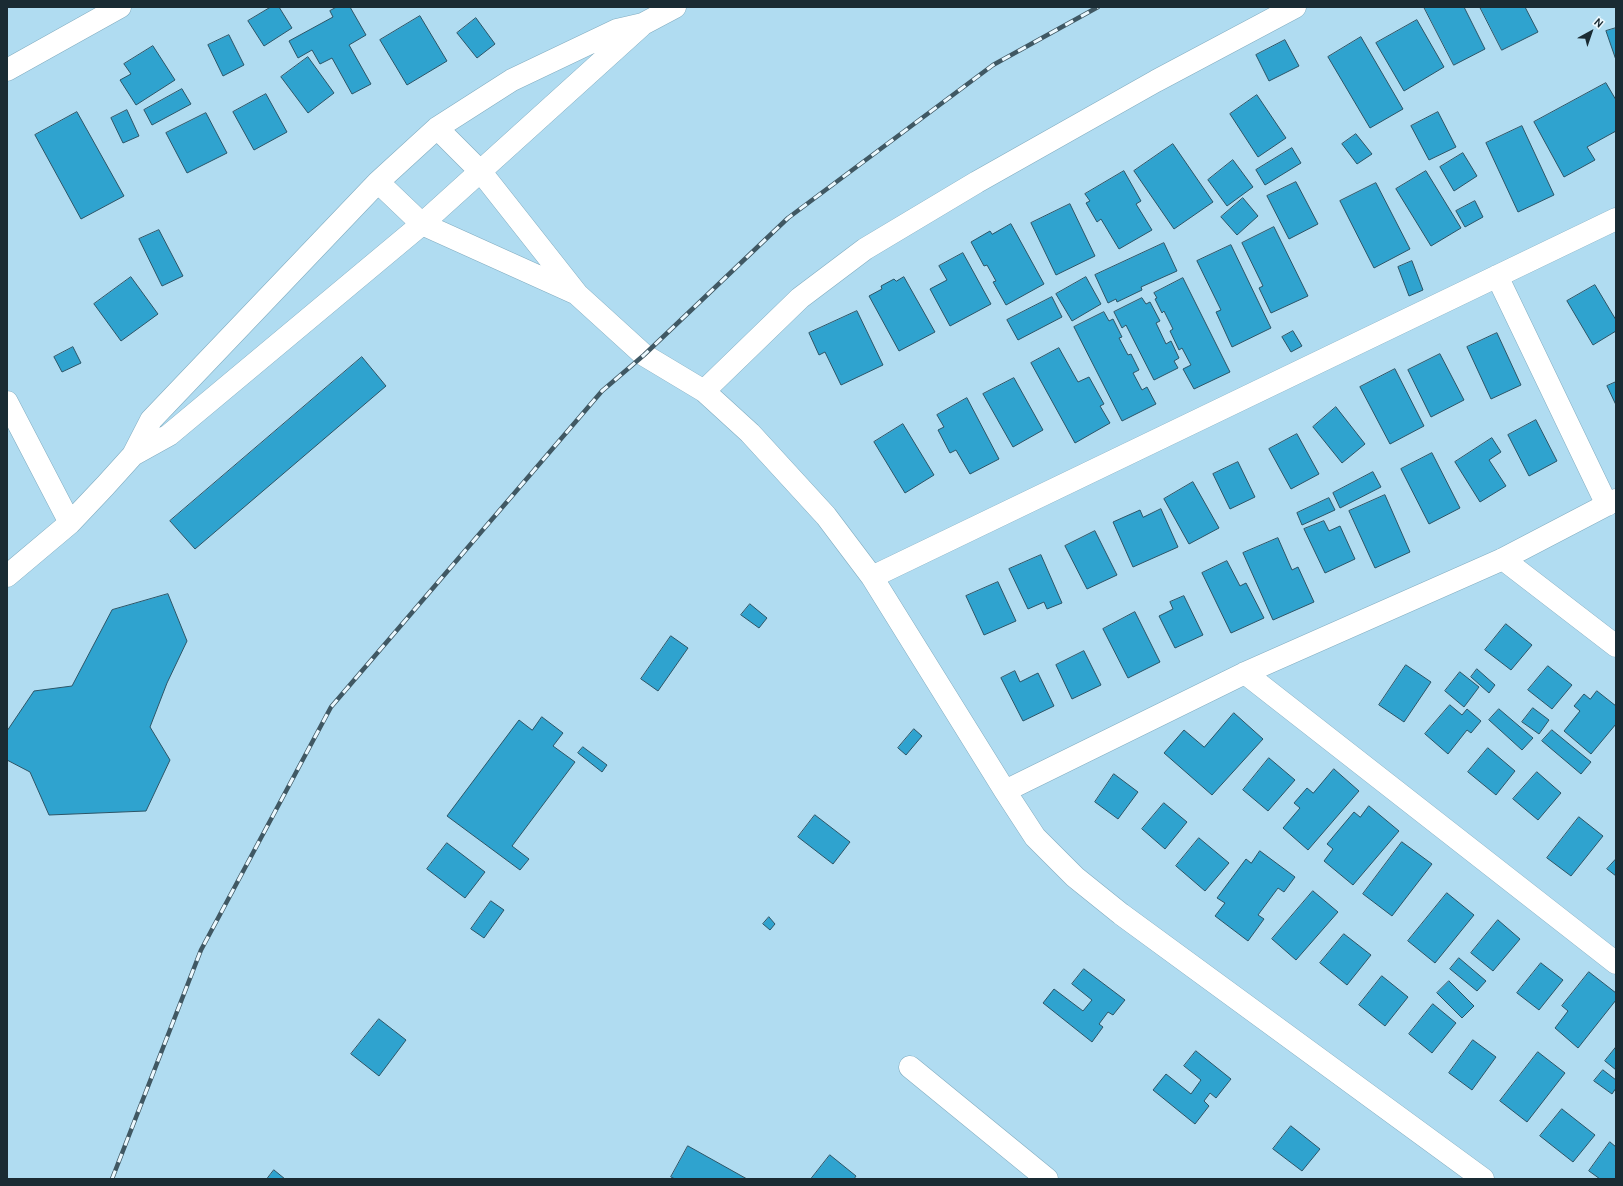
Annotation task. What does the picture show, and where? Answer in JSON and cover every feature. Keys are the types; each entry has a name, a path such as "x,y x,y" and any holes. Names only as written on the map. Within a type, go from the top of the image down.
{"street":[{"path":"7,70 120,7"},
{"path":"133,455 169,435 422,224 643,24 675,7"},
{"path":"704,391 800,298 865,249 977,182 1136,93 1295,7"},
{"path":"7,576 70,523 133,455 151,420 378,182 437,128 512,80 617,30 643,24"},
{"path":"437,128 481,172 578,295 644,355 704,391 750,433 826,516 872,577 1035,837 1081,881 1127,919 1483,1179"},
{"path":"378,182 422,224 578,295"},
{"path":"872,577 1616,219"},
{"path":"1005,791 1245,674 1503,559 1612,503 1497,276"},
{"path":"7,402 70,523"},
{"path":"1503,559 1616,646"},
{"path":"1245,674 1616,963"},
{"path":"910,1067 1047,1179"}],"building":[{"path":"271,7 279,7 292,28 264,46 248,21"},
{"path":"337,7 350,7 366,35 349,45 371,84 352,94 332,58 320,64 312,50 298,58 289,41 333,17 330,11"},
{"path":"1424,7 1464,7 1485,49 1454,65"},
{"path":"1480,7 1525,7 1538,32 1502,50"},
{"path":"420,16 447,61 407,85 380,40"},
{"path":"476,18 495,44 477,58 457,33"},
{"path":"1417,20 1444,67 1404,91 1376,43"},
{"path":"1616,28 1616,60 1606,31"},
{"path":"229,35 244,65 223,76 208,45"},
{"path":"1361,37 1403,109 1370,128 1328,57"},
{"path":"1285,40 1299,66 1269,81 1256,55"},
{"path":"153,46 175,80 136,105 120,80 131,74 124,64"},
{"path":"308,57 334,93 308,113 281,77"},
{"path":"1606,83 1616,100 1616,131 1587,147 1595,160 1564,177 1534,122"},
{"path":"182,89 191,104 152,125 144,110"},
{"path":"266,94 287,132 254,150 233,112"},
{"path":"1257,95 1286,138 1258,157 1230,114"},
{"path":"127,110 139,136 123,143 111,118"},
{"path":"77,112 124,196 81,219 35,135"},
{"path":"1438,112 1456,147 1429,160 1411,126"},
{"path":"206,113 227,153 187,173 166,133"},
{"path":"1522,126 1554,195 1518,212 1486,143"},
{"path":"1356,134 1372,154 1357,164 1342,144"},
{"path":"1173,144 1213,202 1174,229 1134,171"},
{"path":"1292,148 1301,163 1265,185 1256,170"},
{"path":"1463,153 1477,176 1454,191 1440,167"},
{"path":"1233,160 1253,187 1227,206 1208,180"},
{"path":"1124,171 1141,201 1136,204 1152,230 1119,249 1101,219 1097,222 1086,203 1090,201 1085,194"},
{"path":"1426,171 1461,228 1431,246 1396,189"},
{"path":"1296,182 1318,224 1289,239 1267,196"},
{"path":"1376,183 1410,249 1374,268 1340,201"},
{"path":"1243,198 1258,216 1237,235 1221,217"},
{"path":"1475,201 1483,217 1465,227 1456,211"},
{"path":"1070,204 1095,256 1056,275 1031,223"},
{"path":"1011,224 1044,284 1006,305 993,282 996,281 987,265 984,266 971,242 990,231 992,234"},
{"path":"1274,227 1308,296 1271,313 1259,288 1263,286 1242,243"},
{"path":"159,230 183,276 162,286 139,239"},
{"path":"1164,243 1177,271 1141,287 1142,290 1117,302 1116,299 1108,303 1095,275"},
{"path":"1231,245 1271,328 1232,347 1216,312 1221,310 1197,261"},
{"path":"963,253 991,304 950,326 930,289 947,280 939,266"},
{"path":"1412,261 1423,290 1409,296 1398,267"},
{"path":"131,277 158,314 121,341 94,304"},
{"path":"904,277 935,332 899,351 869,296 882,289 881,286 894,279 896,281"},
{"path":"1086,277 1101,304 1072,321 1056,294"},
{"path":"1183,278 1230,372 1194,389 1183,369 1191,365 1182,348 1179,350 1170,331 1173,329 1164,311 1162,313 1155,299 1157,298 1154,293"},
{"path":"1595,285 1616,320 1616,331 1593,345 1567,301"},
{"path":"1052,297 1062,317 1018,340 1007,320"},
{"path":"1142,298 1146,304 1150,302 1160,321 1156,323 1166,344 1171,341 1179,358 1174,361 1178,368 1154,380 1126,325 1122,328 1114,312"},
{"path":"857,311 883,365 841,385 825,352 819,355 809,333"},
{"path":"1104,312 1109,321 1113,319 1122,337 1119,338 1128,355 1131,354 1139,370 1133,373 1142,390 1147,387 1156,404 1122,421 1074,327"},
{"path":"1293,331 1302,346 1291,352 1282,337"},
{"path":"1497,333 1521,385 1491,399 1467,347"},
{"path":"73,347 81,363 62,372 54,357"},
{"path":"1059,348 1078,382 1089,377 1104,404 1100,406 1110,423 1075,443 1031,363"},
{"path":"1440,354 1464,400 1431,417 1408,370"},
{"path":"362,357 386,386 195,549 170,521"},
{"path":"1395,369 1424,426 1390,444 1360,387"},
{"path":"1014,378 1043,430 1013,447 983,394"},
{"path":"1616,382 1616,405 1607,386"},
{"path":"967,398 999,459 970,474 956,450 950,453 938,430 944,427 937,415"},
{"path":"1336,407 1365,444 1342,463 1313,427"},
{"path":"1536,420 1557,461 1529,476 1508,435"},
{"path":"903,424 934,475 905,493 874,442"},
{"path":"1297,434 1319,474 1291,489 1269,449"},
{"path":"1492,438 1501,452 1489,460 1506,486 1480,502 1455,462"},
{"path":"1432,453 1460,508 1429,524 1401,469"},
{"path":"1238,462 1255,497 1230,509 1213,474"},
{"path":"1373,472 1381,487 1340,508 1333,493"},
{"path":"1193,482 1219,528 1189,544 1164,499"},
{"path":"1385,495 1410,552 1375,568 1349,511"},
{"path":"1329,498 1335,510 1302,525 1297,513"},
{"path":"1161,509 1178,547 1133,567 1113,522 1140,510 1143,517"},
{"path":"1324,521 1329,531 1340,526 1355,559 1325,573 1304,529"},
{"path":"1095,531 1117,575 1087,589 1065,546"},
{"path":"1278,538 1292,570 1298,567 1314,602 1273,620 1243,553"},
{"path":"1041,555 1062,603 1047,609 1044,602 1028,609 1009,569"},
{"path":"1227,561 1240,586 1246,583 1264,618 1231,633 1202,573"},
{"path":"998,582 1016,621 984,635 966,596"},
{"path":"168,594 187,641 167,683 150,727 170,760 146,811 49,815 30,772 7,760 7,731 34,691 72,686 112,610"},
{"path":"1184,596 1203,635 1175,648 1159,616 1173,609 1170,602"},
{"path":"750,604 767,618 759,628 741,615"},
{"path":"1135,612 1160,662 1128,678 1103,629"},
{"path":"1506,624 1532,645 1511,670 1485,650"},
{"path":"671,636 688,648 658,691 641,679"},
{"path":"1084,651 1101,685 1072,699 1056,665"},
{"path":"1406,665 1431,682 1404,722 1379,705"},
{"path":"1548,666 1572,685 1552,709 1528,690"},
{"path":"1477,669 1495,685 1489,693 1471,677"},
{"path":"1015,671 1020,682 1038,673 1054,706 1023,721 1001,678"},
{"path":"1460,672 1479,687 1464,707 1445,691"},
{"path":"1597,691 1616,706 1616,724 1591,754 1564,731 1580,711 1574,706 1584,694 1590,699"},
{"path":"1450,705 1462,715 1467,709 1481,721 1471,733 1467,730 1448,754 1425,734"},
{"path":"1533,708 1549,720 1539,734 1522,722"},
{"path":"1499,709 1533,738 1522,750 1489,720"},
{"path":"1234,713 1263,739 1212,795 1164,753 1184,730 1204,747"},
{"path":"542,717 563,733 553,746 575,762 512,846 529,859 520,870 447,816 519,720 532,730"},
{"path":"914,729 922,736 906,755 898,748"},
{"path":"1552,730 1591,762 1581,774 1542,741"},
{"path":"583,747 607,765 602,772 578,753"},
{"path":"1488,748 1515,771 1496,795 1468,772"},
{"path":"1269,758 1295,780 1268,811 1243,790"},
{"path":"1334,769 1359,791 1308,850 1283,828 1300,808 1294,803 1307,788 1313,793"},
{"path":"1537,772 1561,793 1538,820 1513,799"},
{"path":"1114,774 1138,792 1118,819 1095,802"},
{"path":"1164,803 1187,822 1165,849 1142,829"},
{"path":"1369,806 1399,831 1353,885 1324,861 1333,849 1327,844 1354,812 1360,817"},
{"path":"815,815 850,842 833,864 798,837"},
{"path":"1579,817 1603,836 1571,876 1547,858"},
{"path":"1199,838 1229,863 1205,891 1176,866"},
{"path":"1402,842 1432,864 1392,916 1363,894"},
{"path":"447,843 485,872 465,898 427,869"},
{"path":"1260,851 1295,877 1284,892 1278,888 1258,915 1264,919 1248,941 1215,916 1225,903 1217,898 1246,859 1251,863"},
{"path":"1616,859 1616,876 1607,869"},
{"path":"1313,891 1338,912 1296,960 1272,939"},
{"path":"1447,893 1474,915 1435,963 1408,941"},
{"path":"491,901 504,910 484,938 471,929"},
{"path":"769,917 775,924 770,930 763,924"},
{"path":"1498,920 1520,939 1493,971 1471,953"},
{"path":"1344,934 1371,955 1347,985 1320,963"},
{"path":"1459,958 1486,981 1477,991 1450,969"},
{"path":"1541,963 1563,980 1539,1010 1517,993"},
{"path":"1084,969 1125,1000 1113,1015 1108,1012 1099,1024 1103,1027 1092,1042 1043,1003 1054,989 1083,1011 1092,1000 1072,984"},
{"path":"1589,972 1616,993 1616,1000 1578,1048 1555,1028 1568,1011 1562,1006"},
{"path":"1382,976 1408,997 1385,1026 1359,1005"},
{"path":"1449,981 1474,1006 1462,1018 1437,993"},
{"path":"1433,1004 1456,1023 1432,1053 1409,1034"},
{"path":"379,1019 406,1040 379,1076 351,1054"},
{"path":"1473,1040 1496,1057 1472,1090 1449,1073"},
{"path":"1616,1047 1616,1070 1605,1061"},
{"path":"1196,1051 1231,1079 1216,1098 1210,1093 1204,1101 1209,1106 1195,1124 1153,1090 1166,1074 1191,1094 1201,1080 1184,1066"},
{"path":"1538,1052 1565,1073 1527,1122 1500,1101"},
{"path":"1603,1070 1616,1080 1616,1088 1612,1094 1594,1081"},
{"path":"1562,1109 1595,1135 1573,1162 1540,1136"},
{"path":"1291,1126 1320,1149 1302,1171 1273,1149"},
{"path":"1610,1142 1616,1147 1616,1179 1600,1179 1589,1171"},
{"path":"688,1146 747,1179 675,1179 671,1177"},
{"path":"830,1155 856,1176 854,1179 811,1179"},
{"path":"274,1170 285,1179 267,1179"}],"railway":[{"path":"112,1179 201,950 331,707 602,391 644,355 788,218 993,65 1098,7"}]}
